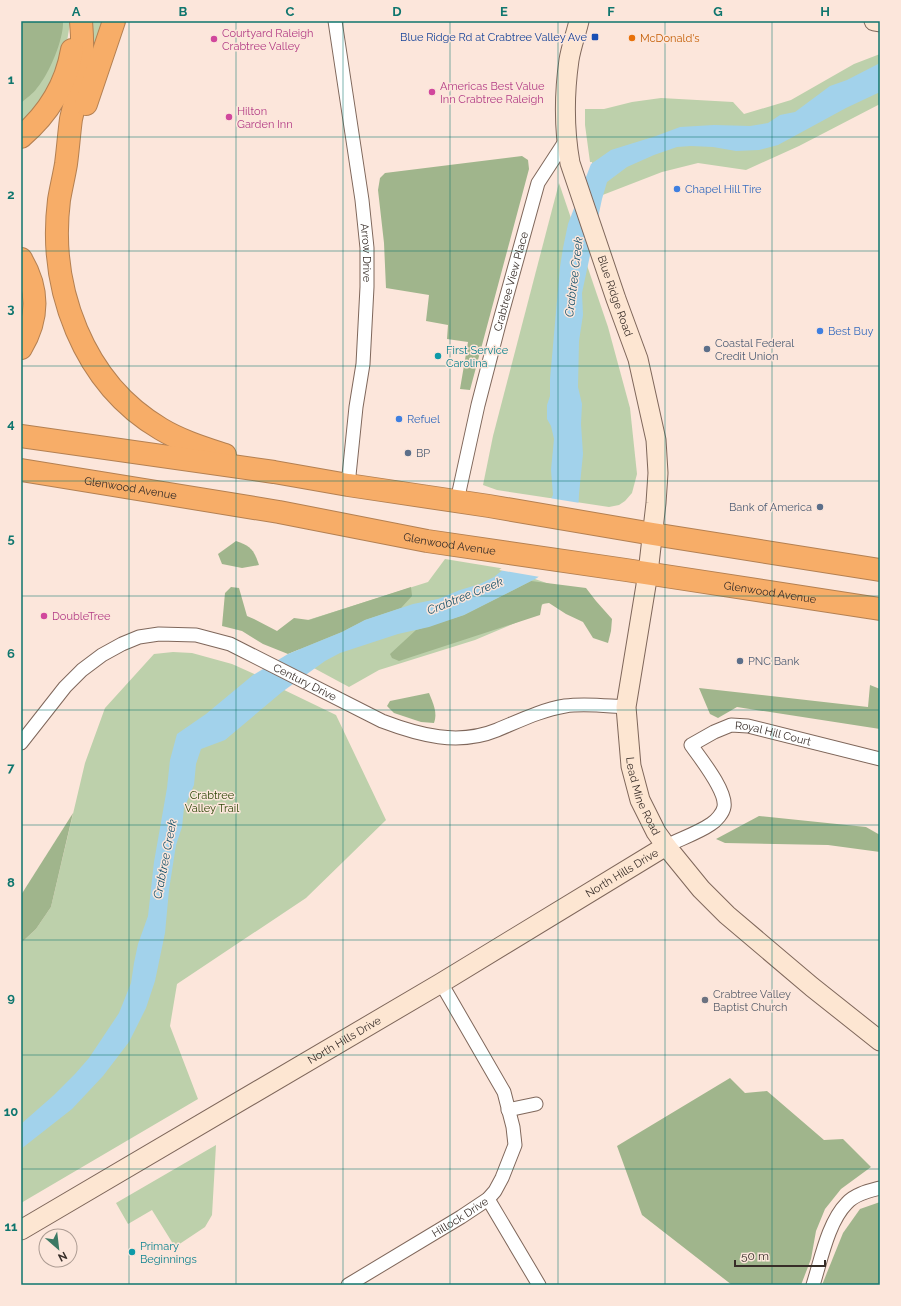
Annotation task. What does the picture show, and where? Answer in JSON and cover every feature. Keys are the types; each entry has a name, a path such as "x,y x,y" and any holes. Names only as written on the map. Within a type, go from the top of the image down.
{"highway":[{"path":"21,137 42,117 64,79 72,47 74,21"},
{"path":"81,21 83,41 82,62 59,201 58,226 60,276 76,330 85,349 101,374 130,406 161,429 203,448 274,472"},
{"path":"66,166 114,21"},
{"path":"21,259 31,280 35,301 31,326 26,340 21,348"},
{"path":"21,436 274,472 880,570"},
{"name":"Glenwood Avenue","path":"21,470 272,511 427,541 582,563 880,609"},
{"path":"21,478 48,474"}],"main road":[{"name":"Blue Ridge Road","path":"579,21 570,60 565,114 566,140 575,181 638,359 656,440 658,473 648,573"},
{"path":"874,21 880,22"},
{"name":"Lead Mine Road","path":"648,573 626,707 630,766 640,800 656,832 666,846 701,889 726,915 812,987 880,1041"},
{"name":"North Hills Drive","path":"21,1230 441,983 666,846"}],"street":[{"name":"Arrow Drive","path":"335,21 362,200 367,248 367,287 363,364 356,408 348,485"},
{"name":"Crabtree View Place","path":"456,501 497,331 538,183 566,140"},
{"name":"Century Drive","path":"21,743 64,687 82,670 102,655 122,644 139,637 159,634 196,635 224,642 248,652 382,721 407,730 431,736 466,738 482,736 536,714 567,706 584,705 626,707"},
{"name":"Royal Hill Court","path":"666,846 712,824 720,815 724,807 719,788 714,778 691,745 714,732 731,725 748,726 880,759"},
{"name":"Hillock Drive","path":"348,1285 488,1199 495,1191 502,1178 515,1145 504,1092 441,983"},
{"path":"508,1110 536,1104"},
{"path":"813,1285 826,1239 836,1219 847,1203 862,1193 880,1188"},
{"path":"488,1199 539,1285"}],"green space":[{"path":"21,21 70,21 70,23 63,66 21,130"},
{"path":"21,21 63,21 63,28 55,56 42,82 21,103"},
{"path":"89,21 109,21 98,46 93,46"},
{"path":"880,54 880,104 799,146 746,170 698,163 662,172 600,196 595,180 592,162 590,162 585,125 585,109 604,109 632,102 661,98 733,102 744,114 791,100 854,64"},
{"path":"522,156 528,160 529,169 470,390 460,389 468,342 447,339 448,325 426,321 429,295 386,288 384,243 378,190 380,178 385,173"},
{"path":"559,183 608,327 630,408 637,474 632,493 619,505 609,507 497,490 483,485 493,436"},
{"path":"236,541 251,549 259,565 242,568 222,564 218,554"},
{"path":"445,559 506,569 564,589 520,621 475,640 379,670 349,687 297,659 301,656 292,625 428,582"},
{"path":"531,581 586,588 612,619 608,643 593,638 583,622 566,614 549,603 542,604 540,615 399,661 392,658 390,654 416,630 464,615"},
{"path":"231,587 239,588 247,616 277,631 294,618 309,620 411,587 412,596 401,608 365,620 342,632 288,654 263,644 242,631 222,626 225,593"},
{"name":"Crabtree Valley Trail","path":"173,652 192,653 232,664 336,715 386,820 306,898 177,984 170,1026 198,1099 21,1203 21,943 36,929 51,907 85,763 105,708 154,654"},
{"path":"870,685 880,689 880,729 737,707 718,718 710,714 699,688 868,707"},
{"path":"429,693 435,712 434,723 421,722 394,713 387,706 390,701"},
{"path":"73,813 51,907 36,929 21,943 21,895"},
{"path":"759,816 866,827 880,835 880,852 828,845 725,843 716,839"},
{"path":"730,1078 745,1093 767,1091 824,1140 843,1139 871,1167 841,1189 825,1209 816,1231 811,1259 801,1285 732,1285 642,1215 617,1146"},
{"path":"216,1145 212,1215 205,1227 175,1247 152,1210 128,1224 116,1203"},
{"path":"880,1202 880,1285 822,1285 843,1233 860,1209"}],"water":[{"name":"Crabtree Creek","path":"880,63 880,92 846,108 778,145 759,150 736,151 713,147 677,147 627,167 607,182 582,293 583,315 579,341 578,387 582,404 581,424 583,454 578,513 550,568 537,578 464,615 429,627 398,634 340,653 325,661 282,692 225,740 201,749 196,764 194,785 184,808 182,827 176,845 169,890 165,933 155,981 146,1008 129,1042 103,1076 72,1109 21,1149 21,1124 54,1095 89,1058 119,1013 131,983 138,944 148,916 154,862 167,788 170,760 177,734 206,714 253,675 288,654 342,632 365,620 413,604 438,599 480,584 494,577 505,568 539,527 553,495 551,470 554,439 551,426 547,419 547,405 550,396 550,379 560,267 568,224 591,164 611,150 680,127 714,125 750,126 768,123 780,115 795,112 830,86 847,80"}],"pier":[{"path":"549,498 580,503 580,513 572,538 566,550 552,569 540,577 499,570 503,567 512,552 538,526"}],"place":[{"name":"Blue Ridge Rd at Crabtree Valley Ave","path":"595,37"},
{"name":"McDonald's","path":"632,38"},
{"name":"Courtyard Raleigh Crabtree Valley","path":"214,39"},
{"name":"Americas Best Value Inn Crabtree Raleigh","path":"432,92"},
{"name":"Hilton Garden Inn","path":"229,117"},
{"name":"Chapel Hill Tire","path":"677,189"},
{"name":"Best Buy","path":"820,331"},
{"name":"Coastal Federal Credit Union","path":"707,349"},
{"name":"First Service Carolina","path":"438,356"},
{"name":"Refuel","path":"399,419"},
{"name":"BP","path":"408,453"},
{"name":"Bank of America","path":"820,507"},
{"name":"DoubleTree","path":"44,616"},
{"name":"PNC Bank","path":"740,661"},
{"name":"Crabtree Valley Baptist Church","path":"705,1000"},
{"name":"Primary Beginnings","path":"132,1252"}]}
